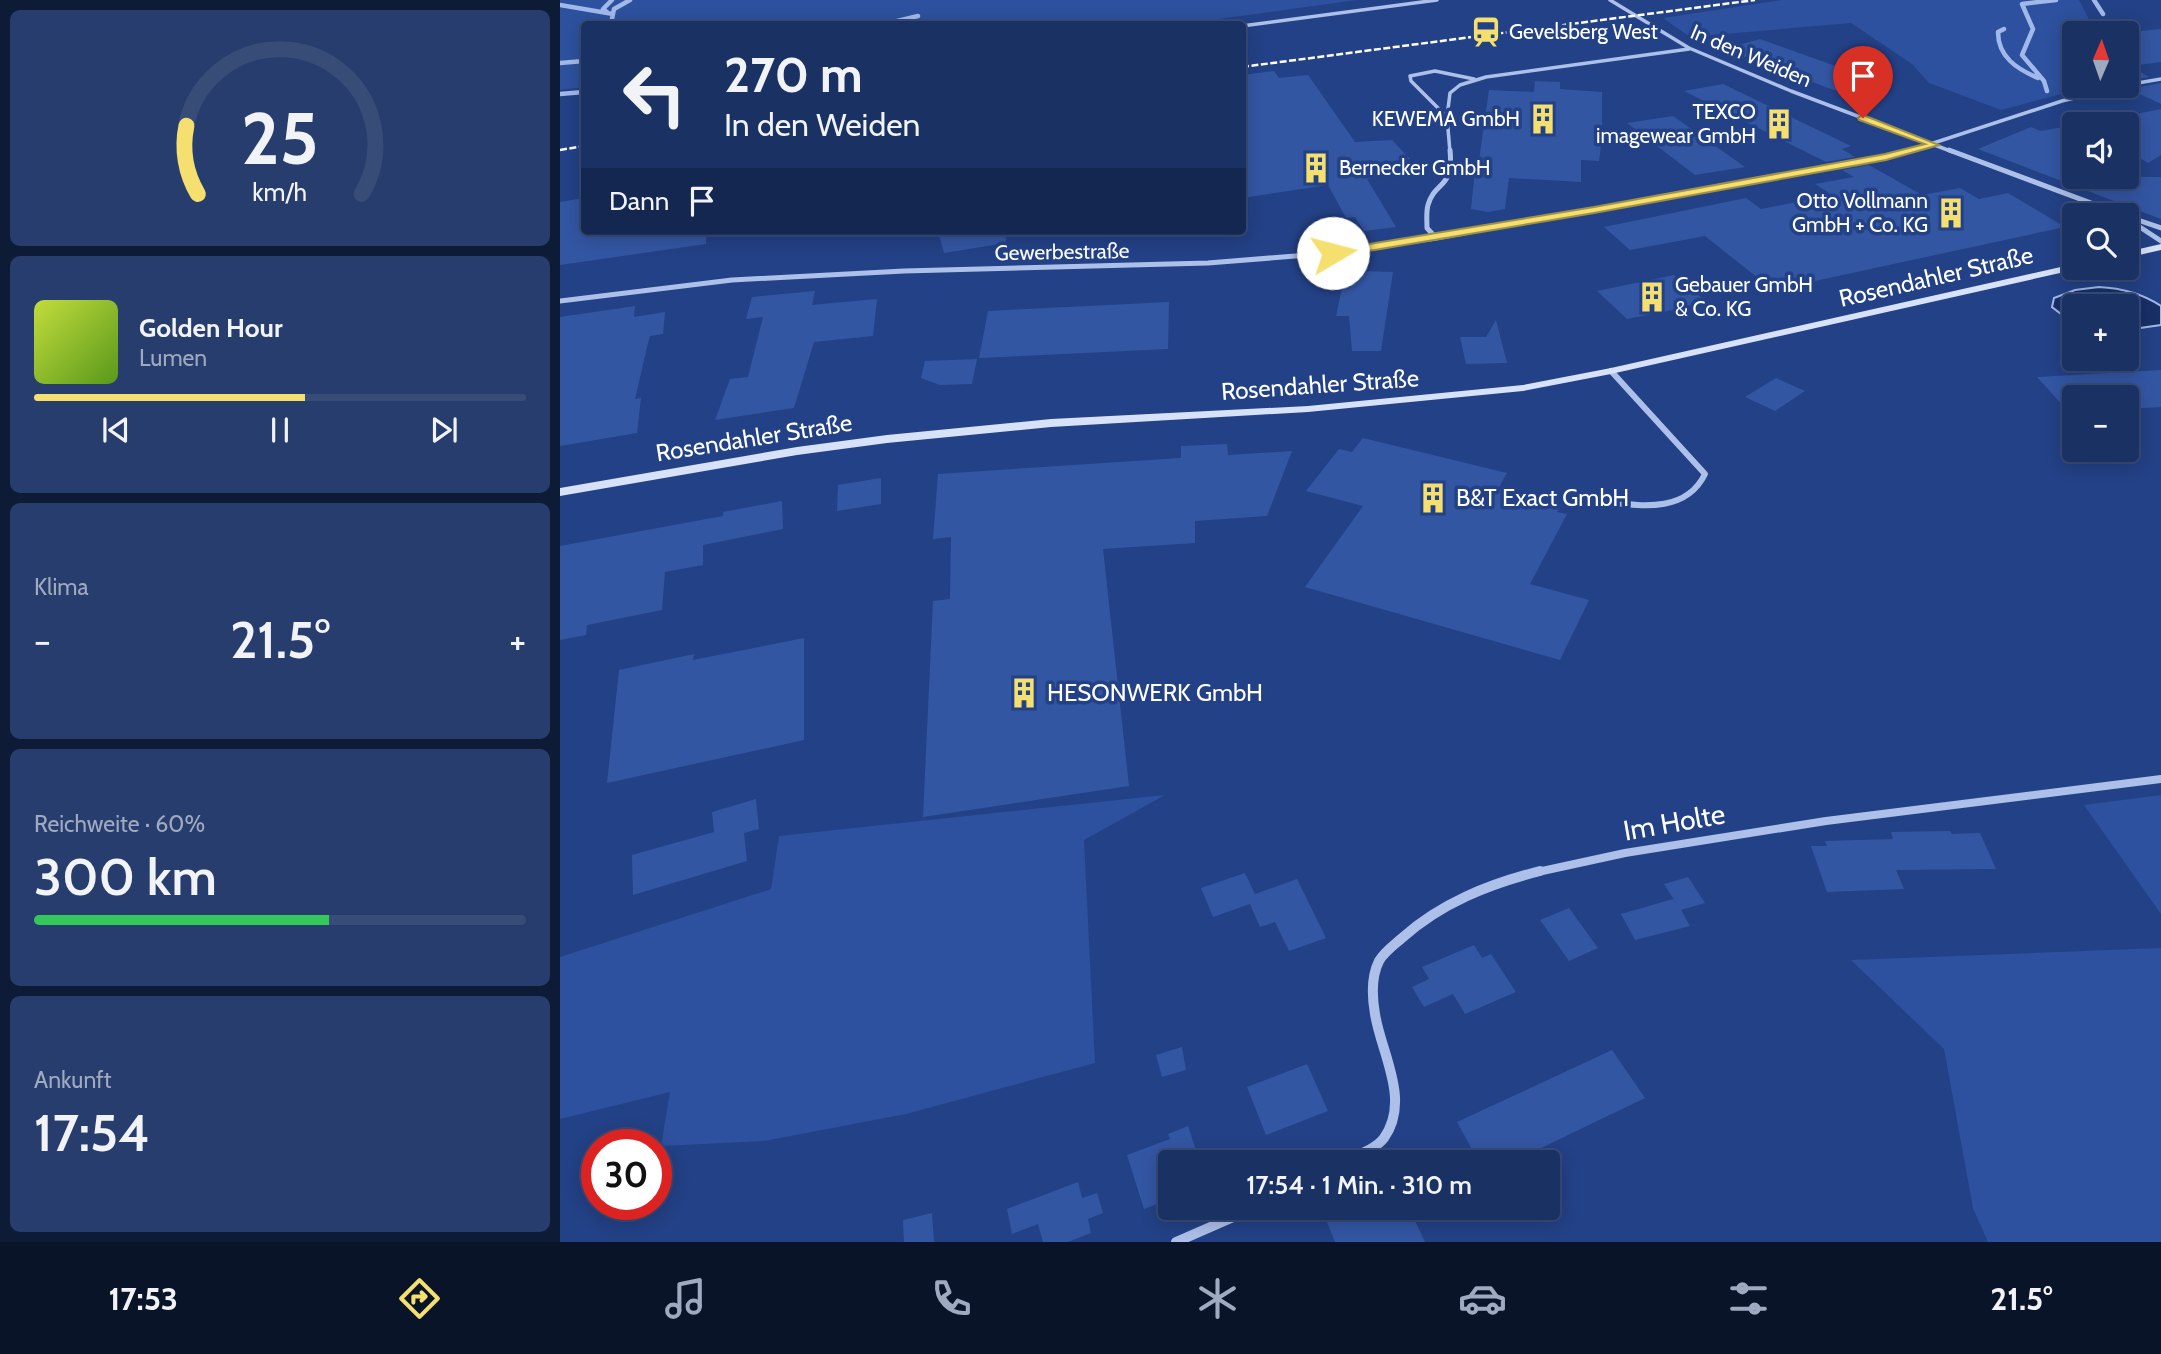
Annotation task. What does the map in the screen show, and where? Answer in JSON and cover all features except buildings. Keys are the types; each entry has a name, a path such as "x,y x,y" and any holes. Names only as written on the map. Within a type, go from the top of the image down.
{"main road":[{"path":"2139,252 2161,247"},
{"name":"Rosendahler Straße","path":"560,492 784,453 887,439 1051,423 1308,410 1523,388 1611,371 2062,270"}],"street":[{"path":"1246,25 1437,0"},
{"name":"In den Weiden","path":"1610,0 1689,48 1791,91 2090,203"},
{"path":"1436,238 1427,228 1428,204 1448,178 1452,168 1447,117 1450,93 1460,85 1475,80 1689,48"},
{"path":"1447,117 1411,81 1410,76 1439,70 1475,80"},
{"name":"Gewerbestraße","path":"2139,83 2161,79"},
{"name":"Gewerbestraße","path":"560,301 674,285 788,276 1253,261 1333,253 1436,238 1886,157 1934,145 2044,105 2072,98"},
{"name":"In den Weiden","path":"2139,221 2161,228"},
{"name":"In den Weiden","path":"2139,226 2161,241"},
{"path":"1605,502 1652,505 1692,496 1701,487 1705,474 1611,371"},
{"name":"Im Holte","path":"1365,1150 1383,1140 1396,1116 1395,1089 1375,1019 1371,988 1380,960 1403,936 1433,913 1478,891 1589,860 1785,827 2016,794 2161,779"},
{"path":"1176,1242 1226,1220"}],"shaded area":[{"path":"560,0 1357,0 1204,21 581,21 581,87 560,90"},
{"path":"1782,0 2079,0 2090,21 2062,21 2062,94 2001,110 1929,83 1912,64 1851,23 1690,37 1663,18"},
{"path":"2099,287 2136,294 2064,294"},
{"path":"2062,295 2062,315 2052,307 2054,298"},
{"path":"2139,295 2161,306 2161,325 2139,328"},
{"path":"1165,795 1084,840 1095,1063 906,1114 764,1141 672,1145 672,1129 664,1129 670,1092 560,1119 560,957 771,889 779,836"},
{"path":"2161,795 2161,914 2084,805"},
{"path":"2161,948 2161,1242 1988,1242 1973,1208 1944,1049 1851,960"}],"waterway":[{"path":"607,12 603,9 612,0"},
{"path":"613,14 614,9 630,0"},
{"path":"2047,91 2044,81 2022,55 2033,29 2022,4 2056,0"},
{"path":"2094,0 2103,14"},
{"path":"560,5 613,14"},
{"path":"612,21 613,14"},
{"path":"897,21 918,16"},
{"path":"2004,29 1998,32 2005,55 2023,71 2038,78"},
{"path":"560,63 581,61"},
{"path":"560,94 581,92"}],"railway":[{"path":"1246,66 1755,0"},
{"path":"560,150 581,146"}],"place":[{"name":"Gevelsberg West","path":"1486,32"},
{"name":"KEWEMA GmbH","path":"1543,119"},
{"name":"TEXCO imagewear GmbH","path":"1779,124"},
{"name":"Bernecker GmbH","path":"1316,168"},
{"name":"Otto Vollmann GmbH + Co. KG","path":"1951,213"},
{"name":"Gebauer GmbH & Co. KG","path":"1652,297"},
{"name":"B&T Exact GmbH","path":"1433,498"},
{"name":"HESONWERK GmbH","path":"1024,693"}],"route":[{"path":"1333,253 1594,210 1886,157 1934,145 1863,118"}]}
